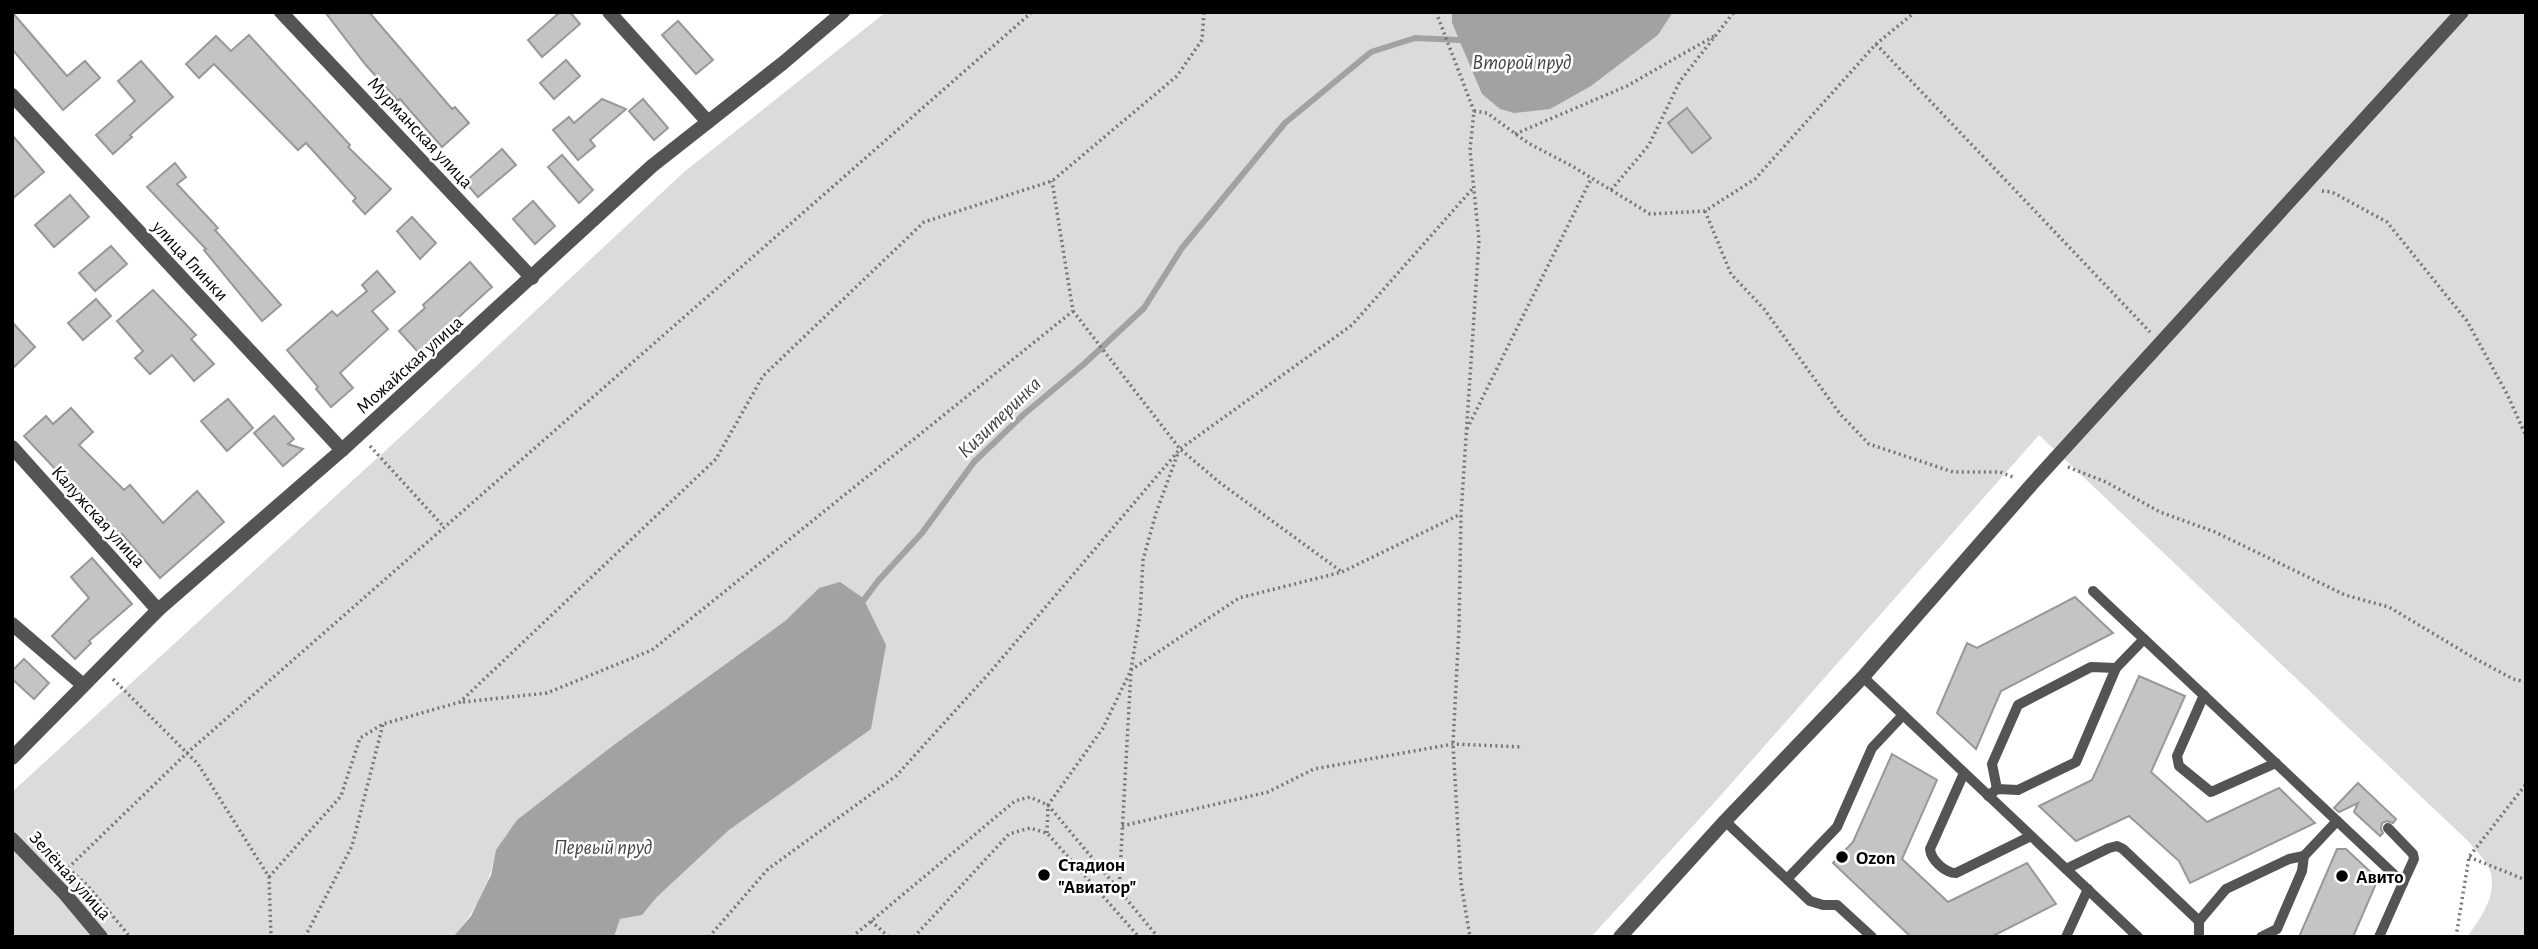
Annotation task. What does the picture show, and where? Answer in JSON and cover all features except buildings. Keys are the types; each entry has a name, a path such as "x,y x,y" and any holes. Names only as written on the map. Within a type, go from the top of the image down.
{"street":[{"name":"Мурманская улица","path":"281,12 532,278"},
{"path":"609,12 708,122"},
{"name":"Можайская улица","path":"12,758 82,684 158,610 342,450 652,166 844,12"},
{"path":"1620,937 1725,821 1863,677 2053,460 2462,12"},
{"name":"улица Глинки","path":"12,95 342,450"},
{"name":"Калужская улица","path":"12,447 158,610"},
{"path":"12,624 82,684"},
{"name":"Зелёная улица","path":"12,839 65,894 101,937"}],"lane":[{"path":"2093,590 2403,883"},
{"path":"1992,792 2018,790 2076,762 2116,668 2144,639"},
{"path":"1992,792 1992,764 2018,705 2091,667 2116,668"},
{"path":"1863,677 1964,773 1992,792 2031,836 2138,937"},
{"path":"2204,695 2177,756 2179,766 2211,792 2276,763"},
{"path":"1787,879 1837,827 1872,748 1903,715"},
{"path":"1964,773 1930,849 1932,857 1948,872 1956,873 2031,836"},
{"path":"1725,821 1810,901 1837,905 1872,937"},
{"path":"2199,937 2199,921 2226,889 2289,859 2304,856 2337,821"},
{"path":"2379,937 2414,859 2413,854 2388,828"},
{"path":"2066,869 2117,846 2199,921"},
{"path":"2261,937 2277,929 2302,871 2304,856"},
{"path":"2065,937 2088,889"}],"path":[{"path":"68,868 187,753 1032,12"},
{"path":"460,702 716,459 763,376 924,222 1052,181 1177,76 1202,40 1204,12"},
{"path":"1436,12 1474,111 1470,150 1479,240 1461,514 1453,744 1461,883 1470,937"},
{"path":"1611,190 1649,145 1680,81 1734,12"},
{"path":"1474,111 1487,113 1528,144 1650,214 1704,211 1755,179 1876,44 1915,12"},
{"path":"1515,134 1627,86 1716,34"},
{"path":"1876,44 2160,343"},
{"path":"1466,430 1591,178"},
{"path":"1052,181 1073,311 1180,449 1219,482 1342,572"},
{"path":"709,937 768,869 897,776 992,670 1180,449 1352,325 1474,187"},
{"path":"2299,191 2332,192 2387,222 2467,321 2507,394 2526,436"},
{"path":"1704,211 1731,274 1765,309 1840,414 1868,444 1953,472 2000,472 2032,484"},
{"path":"269,877 341,796 360,738 383,724 460,702 547,693 652,650 1073,311"},
{"path":"359,434 444,527"},
{"path":"1119,890 1131,670 1140,615 1143,560 1156,513 1180,449"},
{"path":"2053,460 2106,482 2160,512 2215,532 2345,595 2389,607 2513,679 2526,681"},
{"path":"1047,833 1048,805 1104,728 1131,670 1239,598 1342,572 1461,514"},
{"path":"100,666 198,764 269,877 271,937"},
{"path":"305,937 352,846 383,724"},
{"path":"1122,825 1268,792 1314,769 1453,744 1523,747"},
{"path":"2456,937 2469,857 2526,784"},
{"path":"852,937 1015,800 1030,797 1048,805 1158,937"},
{"path":"914,937 1009,834 1030,828 1047,833 1139,937"},
{"path":"2469,857 2526,880"},
{"path":"871,921 889,937"}],"shaded area":[{"path":"886,12 1452,12 1452,23 1460,40 1627,58 1658,35 1673,12 2526,12 2526,937 2467,937 2486,908 2491,891 2490,870 2478,852 2039,435 1714,803 1591,937 614,937 620,919 642,915 657,897 729,830 819,588 785,621 615,744 496,850 481,897 453,937 12,937 12,792 409,429 684,172"}],"water":[{"name":"Второй пруд","path":"1452,12 1673,12 1658,35 1591,86 1550,109 1514,113 1500,109 1482,94 1452,23"},
{"name":"Первый пруд","path":"840,582 863,598 886,645 871,729 729,830 657,897 642,915 620,919 614,937 453,937 471,916 491,875 496,850 517,820 615,744 785,621 819,588"}],"waterway":[{"name":"Кизитеринка","path":"860,605 922,533 974,462 1144,308 1182,248 1285,123 1371,52 1415,38 1460,40 1466,34"}],"place":[{"name":"Ozon","path":"1842,857"},
{"name":"Стадион \"Авиатор\"","path":"1044,875"},
{"name":"Авито","path":"2342,876"}]}
